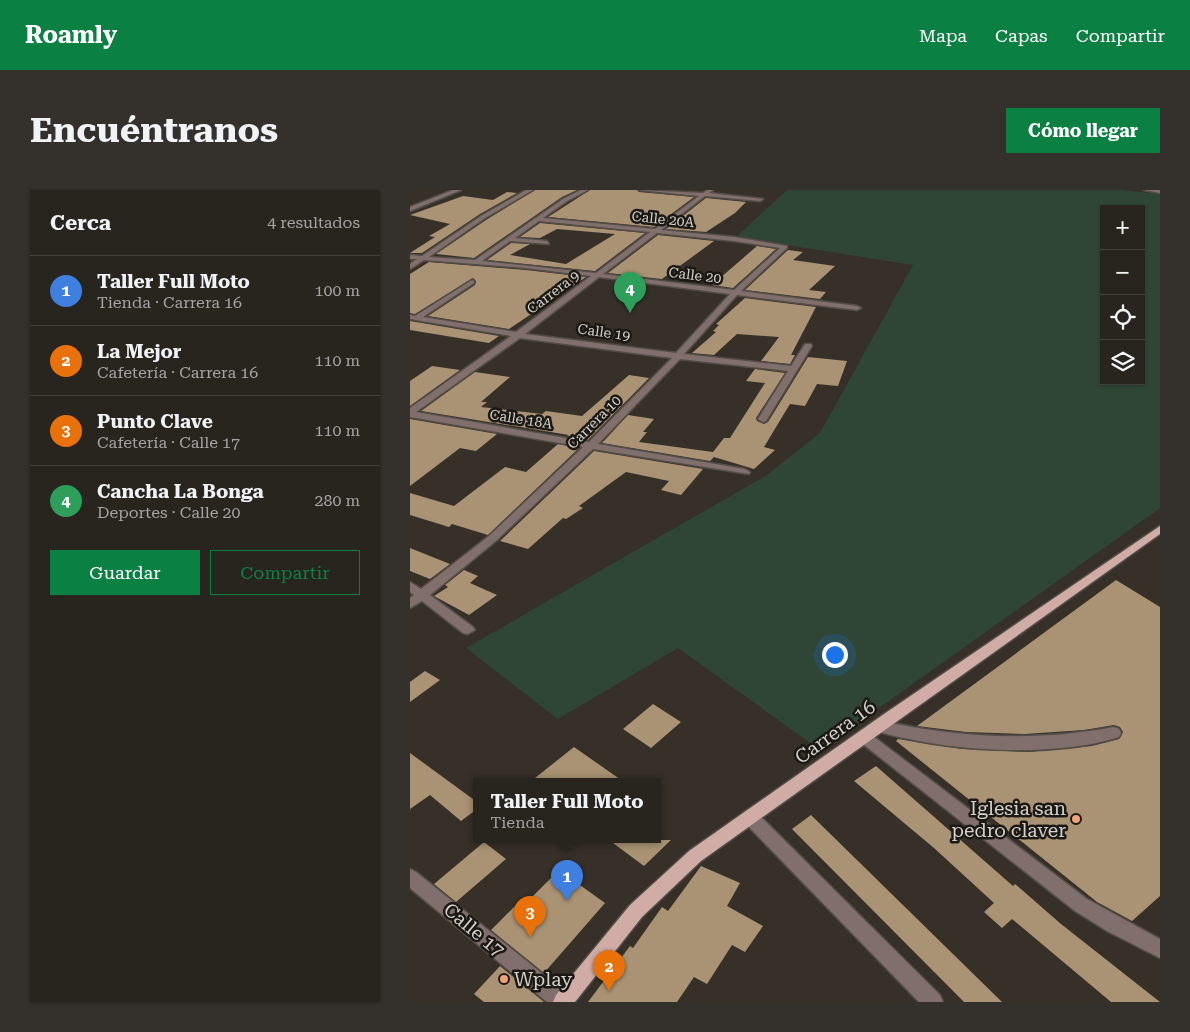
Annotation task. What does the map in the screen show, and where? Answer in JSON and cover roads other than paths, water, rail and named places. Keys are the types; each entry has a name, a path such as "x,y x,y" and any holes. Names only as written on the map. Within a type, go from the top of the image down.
{"main road":[{"name":"Carrera 16","path":"563,1002 636,911 695,856 1160,529"}],"street":[{"path":"410,209 458,190"},
{"path":"410,267 483,217 530,190"},
{"path":"476,262 565,200 585,190"},
{"path":"642,190 707,193 760,199"},
{"path":"1149,190 1160,191"},
{"name":"Carrera 9","path":"410,413 518,335 707,193"},
{"name":"Calle 20A","path":"539,219 785,246"},
{"path":"509,239 548,243"},
{"name":"Carrera 10","path":"410,604 493,538 592,444 678,356 735,293 785,246"},
{"name":"Calle 20","path":"410,257 476,262 857,308"},
{"path":"413,318 472,282"},
{"name":"Calle 19","path":"413,318 518,335 794,369"},
{"path":"763,419 808,346"},
{"name":"Calle 18A","path":"410,413 744,472"},
{"path":"410,586 468,630"},
{"path":"878,726 905,733 1015,743 1056,743 1114,734"},
{"path":"864,737 1081,905 1160,949"},
{"path":"750,817 932,1002"},
{"name":"Calle 17","path":"410,877 563,1002"}],"place":[{"name":"Cancha La Bonga","path":"630,313"},
{"name":"Iglesia san pedro claver","path":"1076,819"},
{"name":"Taller Full Moto","path":"567,901"},
{"name":"Punto Clave","path":"530,937"},
{"name":"Wplay","path":"504,979"},
{"name":"La Mejor","path":"609,991"}]}
